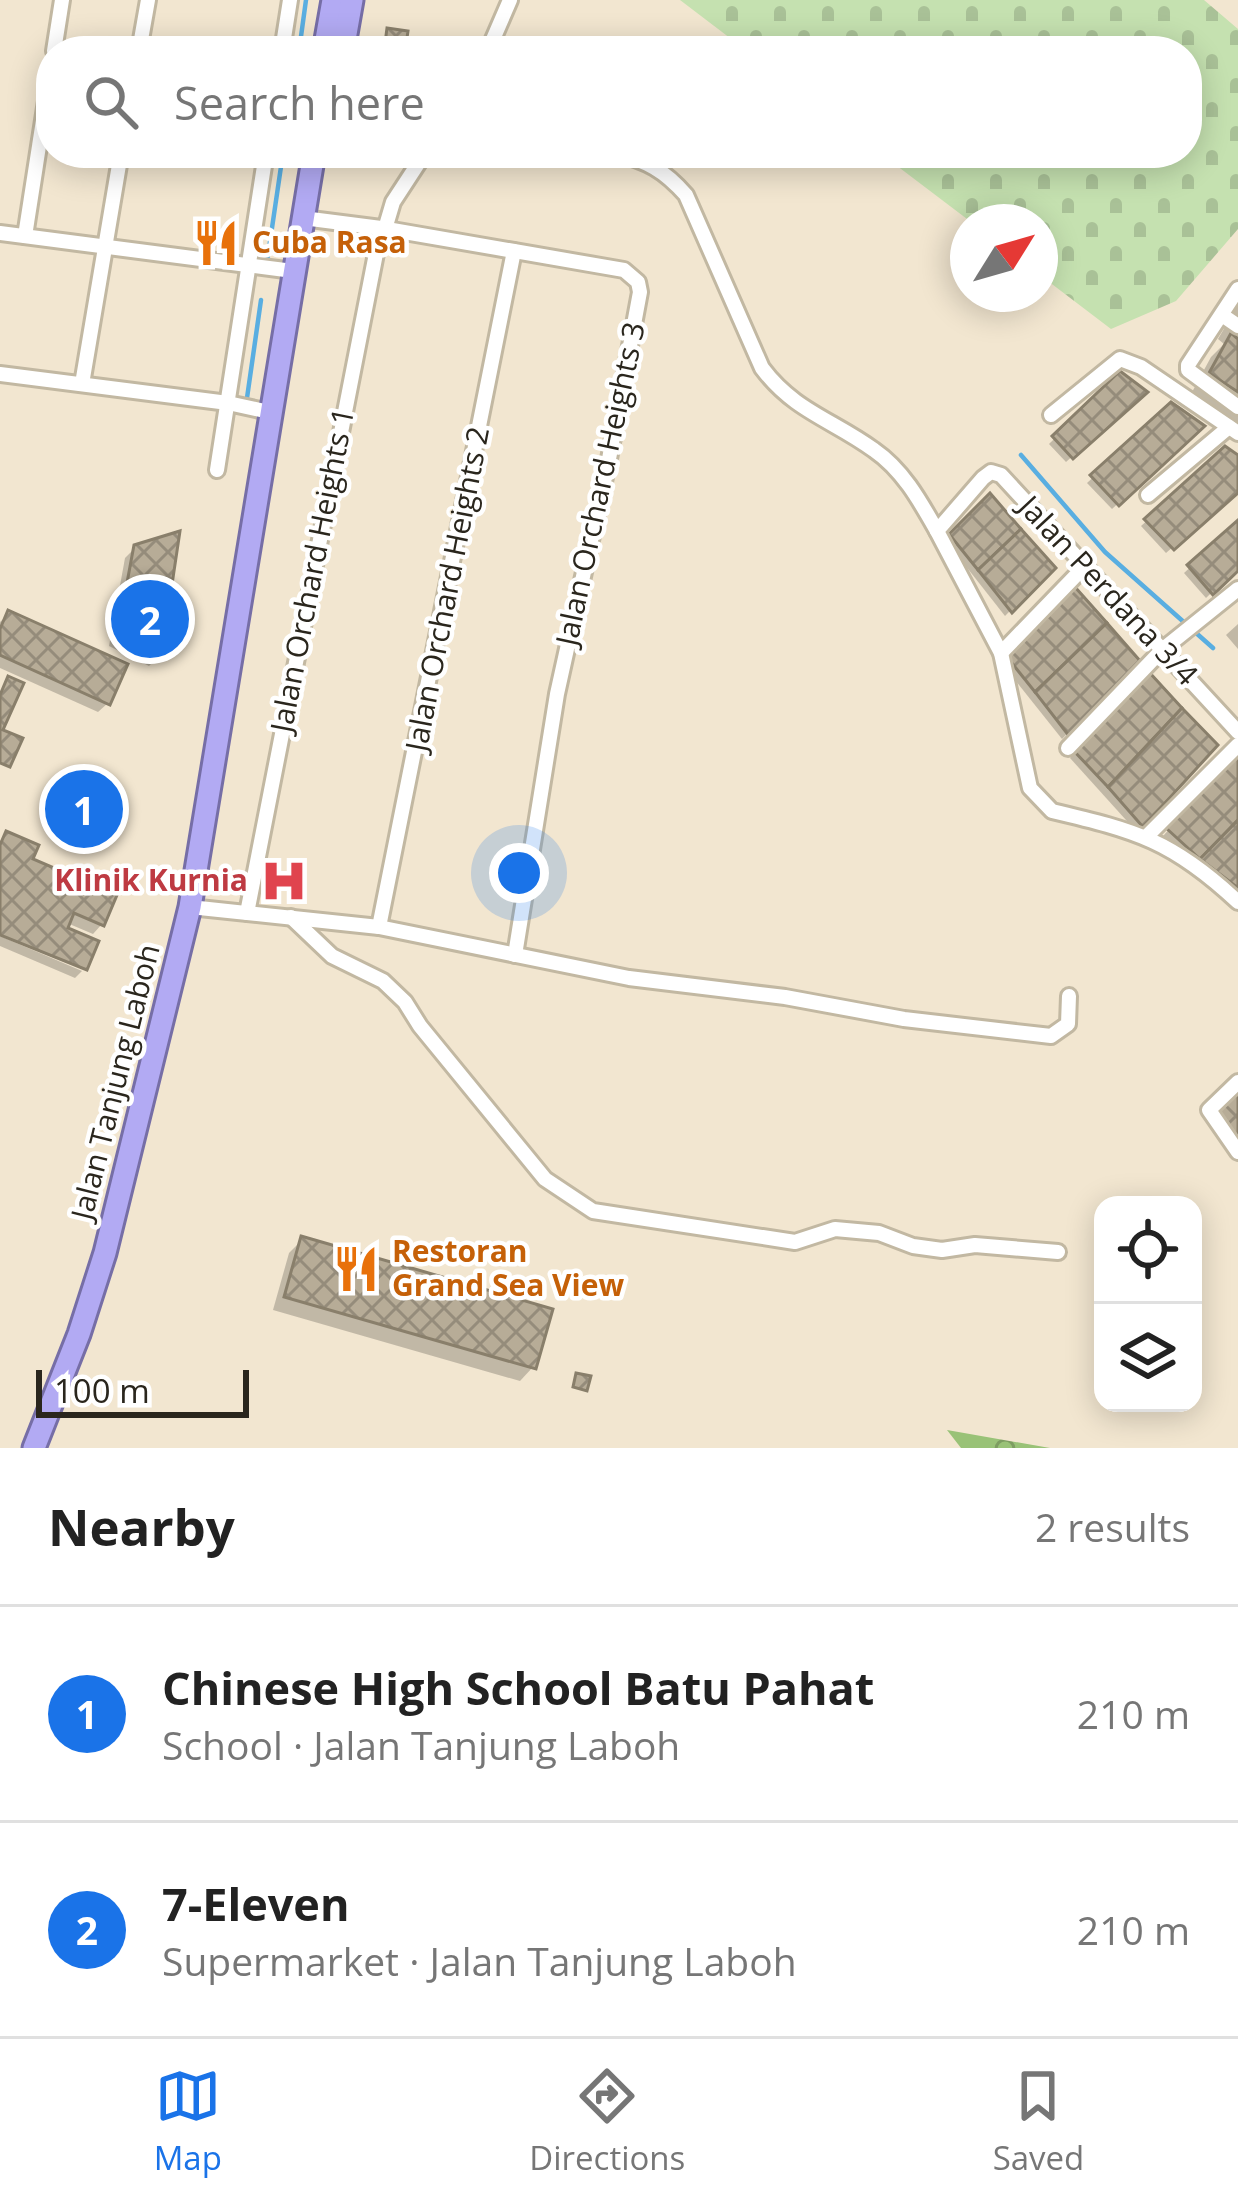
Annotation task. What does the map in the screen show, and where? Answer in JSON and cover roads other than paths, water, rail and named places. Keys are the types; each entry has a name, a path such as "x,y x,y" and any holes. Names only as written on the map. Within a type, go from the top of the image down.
{"highway":[{"path":"327,36 333,0"},
{"path":"346,36 352,0"},
{"name":"Jalan Tanjung Laboh","path":"34,1448 80,1334 105,1253 190,907 274,413 270,269 322,220 316,168"}],"street":[{"path":"56,36 62,0"},
{"path":"142,36 148,0"},
{"path":"284,36 290,0"},
{"path":"494,36 510,0"},
{"path":"25,236 36,165"},
{"path":"82,384 119,168"},
{"path":"217,470 228,403 270,269 267,168"},
{"name":"Jalan Orchard Heights 1","path":"247,913 383,228 415,168"},
{"path":"660,168 686,195 762,368 790,400 877,452 900,472 938,531 1001,652 1030,788 1039,801 1052,811 1147,836 1183,855 1238,902"},
{"name":"Jalan Orchard Heights 3","path":"322,220 624,270 638,282 610,459 557,694 515,955"},
{"path":"0,233 270,269"},
{"name":"Jalan Orchard Heights 2","path":"379,927 514,251"},
{"path":"1238,289 1188,370 1238,407"},
{"path":"1222,315 1238,326"},
{"path":"1051,416 1120,359 1141,367 1233,430 1148,495"},
{"path":"0,374 274,413"},
{"name":"Jalan Perdana 3/4","path":"938,531 991,472 1001,475 1238,732"},
{"path":"1001,652 1085,566"},
{"path":"1068,748 1162,650 1238,589"},
{"path":"1147,836 1238,745"},
{"path":"190,907 379,927 629,978 1051,1036 1068,1024 1069,996"},
{"path":"291,917 332,956 383,981 405,1002 545,1178 593,1211 795,1242 835,1229 879,1233 913,1246 942,1250 975,1245 1058,1252"},
{"path":"1238,1082 1209,1110 1238,1152"}],"waterway":[{"path":"301,36 306,0"},
{"path":"267,262 281,168"},
{"path":"247,398 261,300"},
{"path":"1021,455 1105,552 1213,648"}],"place":[{"name":"Cuba Rasa","path":"216,243"},
{"name":"7-Eleven","path":"150,619"},
{"name":"Chinese High School Batu Pahat","path":"84,809"},
{"name":"Klinik Kurnia","path":"284,881"},
{"name":"Restoran Grand Sea View","path":"356,1269"}]}
